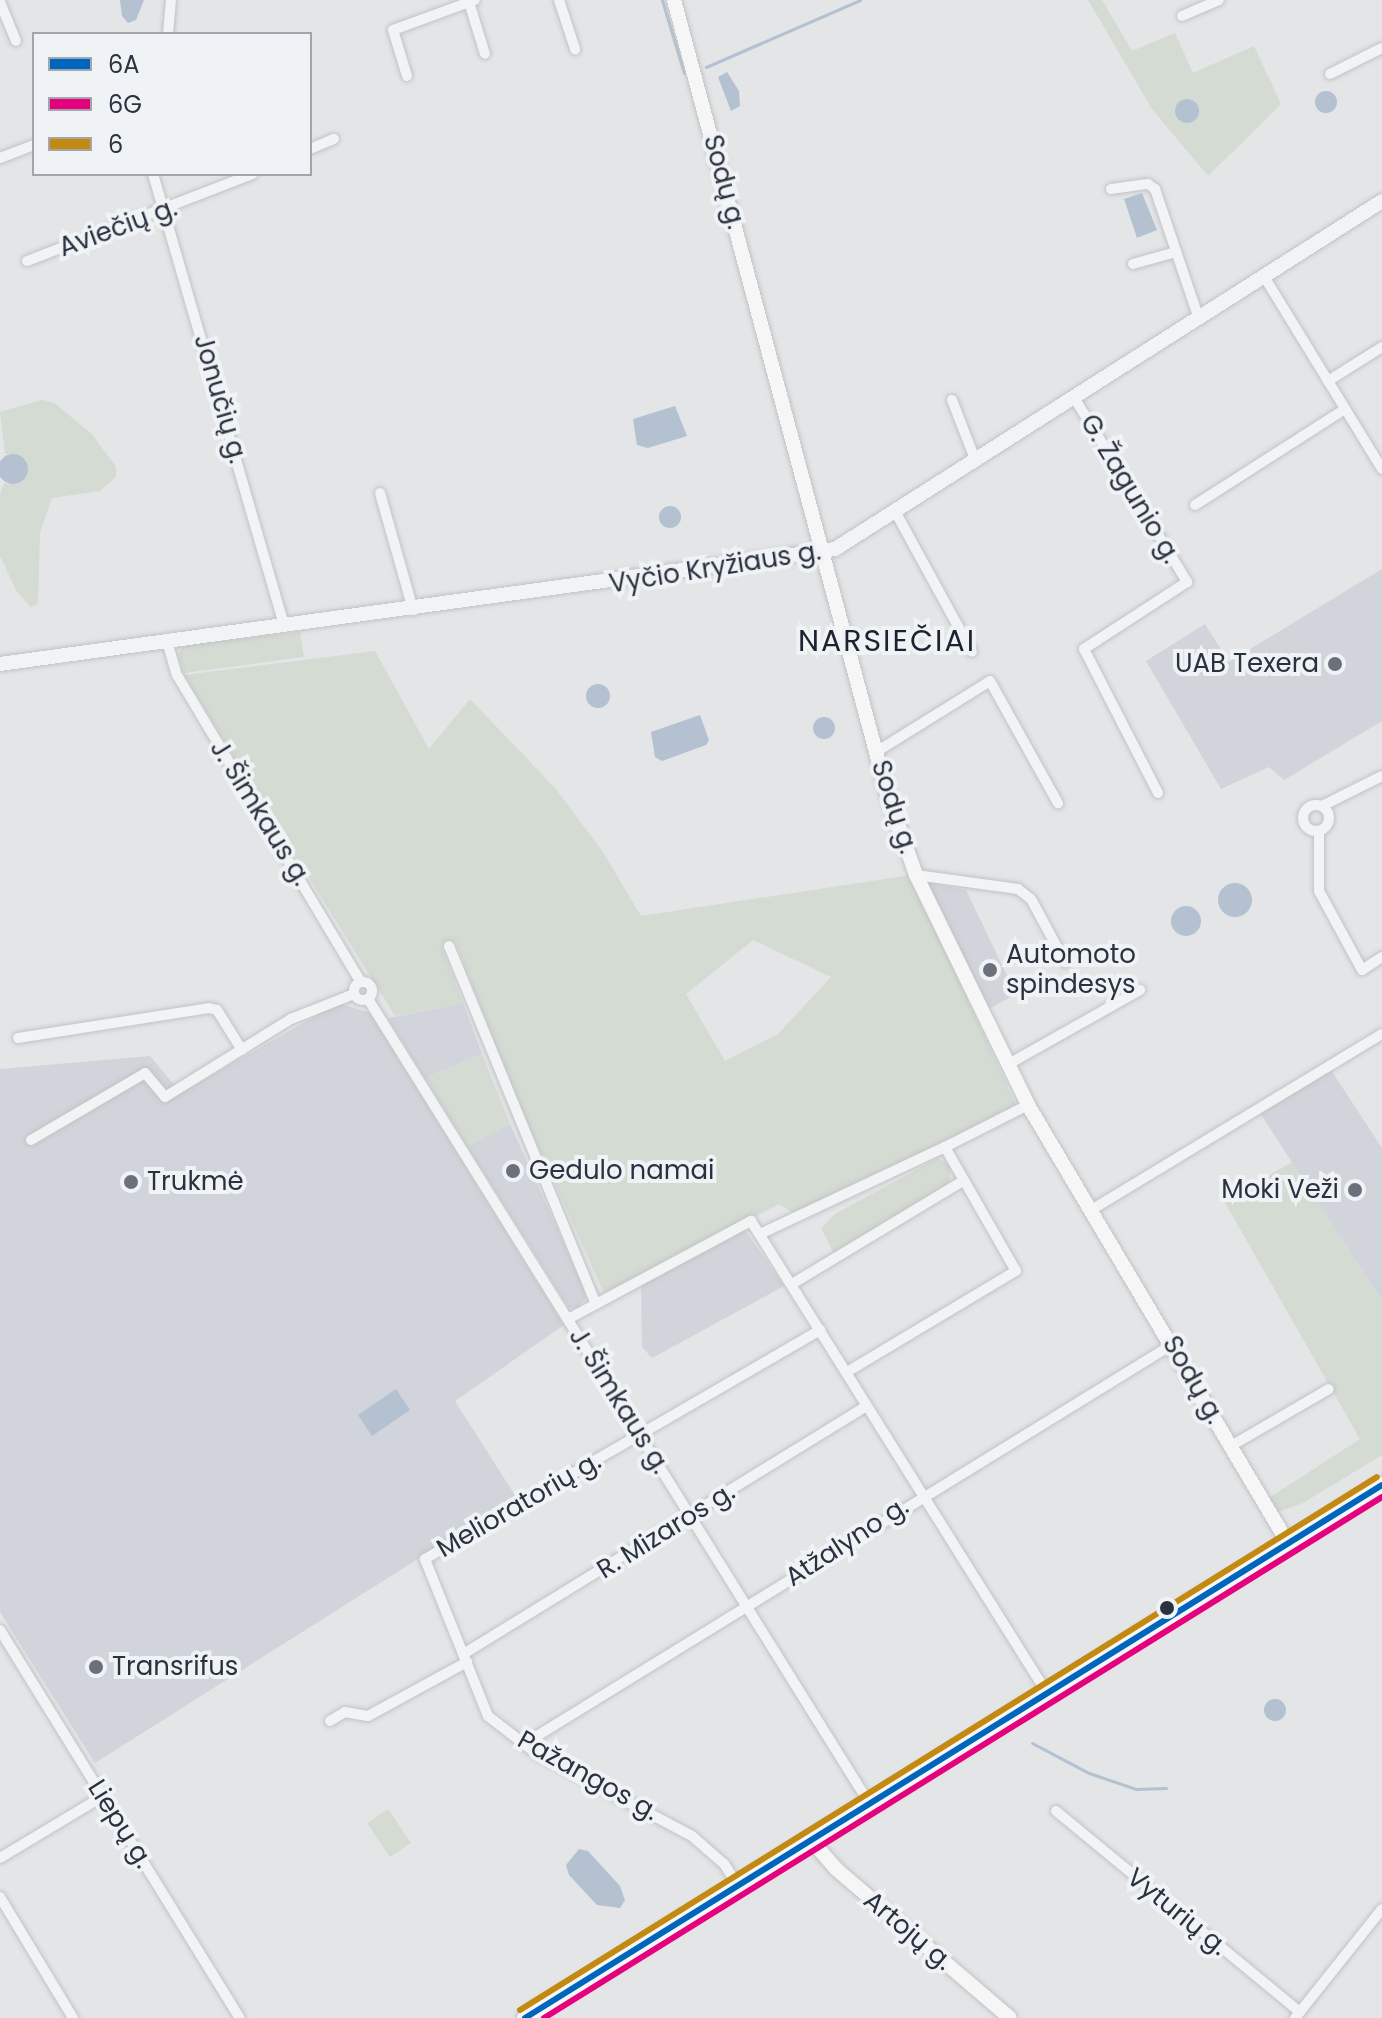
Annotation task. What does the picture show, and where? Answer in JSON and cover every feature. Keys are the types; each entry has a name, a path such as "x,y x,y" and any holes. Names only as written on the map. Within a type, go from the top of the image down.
{"main road":[{"name":"Sodų g.","path":"674,0 876,752 916,875 1028,1105 1093,1209 1288,1543"},
{"path":"525,2018 1382,1485"},
{"name":"Artojų g.","path":"811,1840 835,1868 1005,2016"}],"street":[{"path":"168,32 171,0"},
{"path":"559,0 575,49"},
{"path":"1182,16 1219,0"},
{"path":"407,76 393,30 472,1 485,54"},
{"path":"0,2 16,41"},
{"path":"1330,74 1382,48"},
{"path":"312,148 334,139"},
{"path":"0,158 32,146"},
{"name":"Jonučių g.","path":"154,176 284,626"},
{"name":"Aviečių g.","path":"27,261 165,212 248,176"},
{"path":"1111,189 1148,184 1155,189 1199,319"},
{"name":"Vyčio Kryžiaus g.","path":"0,664 824,552 896,513 1382,201"},
{"path":"1133,264 1176,252"},
{"path":"1265,278 1382,469"},
{"path":"1328,381 1382,347"},
{"name":"G. Žagunio g.","path":"1075,399 1187,582 1084,649 1158,793"},
{"path":"952,400 976,462"},
{"path":"1195,505 1345,409"},
{"path":"380,493 413,610"},
{"path":"896,513 972,652"},
{"name":"J. Šimkaus g.","path":"167,641 184,688 361,982 371,986 368,999 869,1803"},
{"path":"876,752 990,681 1058,803"},
{"path":"1319,832 1308,829 1303,817 1309,807 1322,806 1349,796 1382,776"},
{"path":"1349,796 1319,832 1319,891 1362,970 1382,957"},
{"path":"1322,806 1330,820"},
{"path":"916,875 1018,889 1031,899 1065,962"},
{"path":"449,946 596,1304"},
{"path":"354,994 361,982"},
{"path":"1007,1065 1140,990"},
{"path":"31,1140 145,1073 165,1097 312,1008 354,994 368,999"},
{"path":"18,1038 209,1008 217,1010 242,1050"},
{"path":"1093,1209 1382,1034"},
{"path":"760,1234 1028,1105"},
{"path":"847,1372 1016,1271 945,1147"},
{"path":"792,1284 963,1181"},
{"path":"568,1319 751,1221 1047,1693"},
{"name":"Melioratorių g.","path":"425,1559 820,1330"},
{"name":"Atžalyno g.","path":"524,1744 922,1494 1173,1344"},
{"path":"1231,1446 1329,1389"},
{"name":"R. Mizaros g.","path":"330,1721 345,1712 368,1716 866,1406"},
{"name":"Pažangos g.","path":"425,1559 488,1716 524,1744 682,1829 720,1860 738,1886"},
{"name":"Liepų g.","path":"0,1630 240,2018"},
{"path":"0,1858 103,1796"},
{"name":"Vyturių g.","path":"1056,1811 1297,2015"},
{"path":"0,1897 73,2018"},
{"path":"1297,2015 1382,1909"}],"shaded area":[{"path":"1088,0 1102,0 1132,51 1175,33 1193,73 1254,46 1281,104 1208,176 1152,109"},
{"path":"42,400 54,403 92,434 116,467 116,477 100,491 52,498 40,533 38,603 31,607 17,592 0,556 0,494 4,483 10,484 12,454 5,454 0,412"},
{"path":"1382,569 1382,721 1284,780 1269,767 1221,789 1146,661 1205,624 1229,662"},
{"path":"300,632 304,657 184,673 178,654 184,645"},
{"path":"375,651 429,749 470,699 555,788 603,852 641,916 911,875 1016,1105 798,1215 779,1204 604,1293 517,1099 456,943 441,945 463,1003 395,1016 184,675","holes":["753,940 831,977 778,1034 725,1061 686,994"]},
{"path":"924,882 966,890 1016,994 985,1011"},
{"path":"338,1003 370,1013 564,1325 455,1401 516,1497 95,1763 0,1612 0,1069 150,1056 181,1093"},
{"path":"463,1003 482,1054 425,1078 388,1018"},
{"path":"482,1054 510,1124 467,1146 425,1078"},
{"path":"1329,1067 1382,1148 1382,1300 1258,1110"},
{"path":"510,1124 583,1286 586,1298 576,1309 569,1308 467,1146"},
{"path":"938,1158 951,1166 949,1185 834,1253 821,1228 835,1214"},
{"path":"1292,1162 1382,1300 1382,1455 1303,1503 1278,1512 1269,1498 1360,1439 1224,1201"},
{"path":"744,1229 784,1286 652,1358 642,1347 641,1284"},
{"path":"388,1809 411,1843 390,1857 367,1823"}],"water":[{"path":"120,0 144,0 136,20 128,23 122,16"},
{"path":"727,72 739,91 740,106 731,111 718,77"},
{"path":"1326,91 1334,94 1337,102 1334,110 1326,113 1318,110 1315,102 1318,94"},
{"path":"1187,99 1195,103 1199,111 1195,119 1187,123 1179,119 1175,111 1179,103"},
{"path":"1142,193 1157,230 1137,238 1124,199"},
{"path":"675,406 687,436 648,448 637,445 633,419"},
{"path":"7,455 19,455 27,463 27,475 19,483 7,483 -1,475 -1,463"},
{"path":"666,506 674,506 681,517 674,528 666,528 659,521 659,513"},
{"path":"598,684 609,691 610,696 603,707 598,708 587,701 586,696 593,685"},
{"path":"700,715 709,740 706,745 662,761 655,757 651,732"},
{"path":"824,717 835,728 824,739 813,728"},
{"path":"1235,883 1247,888 1252,900 1247,912 1235,917 1223,912 1218,900 1223,888"},
{"path":"1186,906 1197,910 1201,921 1197,932 1186,936 1175,932 1171,921 1175,910"},
{"path":"396,1389 410,1410 372,1436 358,1415"},
{"path":"1275,1699 1283,1702 1286,1710 1283,1718 1275,1721 1267,1718 1264,1710 1267,1702"},
{"path":"579,1849 588,1851 620,1886 625,1900 620,1908 597,1905 569,1875 566,1865"}],"waterway":[{"path":"662,0 684,73"},
{"path":"706,67 860,0"},
{"path":"1032,1743 1089,1773 1136,1789 1166,1788"}],"transit line":[{"name":"6","path":"520,2010 1377,1477"},
{"name":"6A","path":"525,2018 1382,1485"},
{"name":"6G","path":"544,2018 1382,1497"}],"place":[{"name":"UAB Texera","path":"1335,664"},
{"name":"Automoto spindesys","path":"990,970"},
{"name":"Gedulo namai","path":"513,1171"},
{"name":"Trukmė","path":"131,1182"},
{"name":"Moki Veži","path":"1355,1190"},
{"name":"Transrifus","path":"96,1667"}],"district":[{"name":"NARSIEČIAI","path":"887,641"}]}
